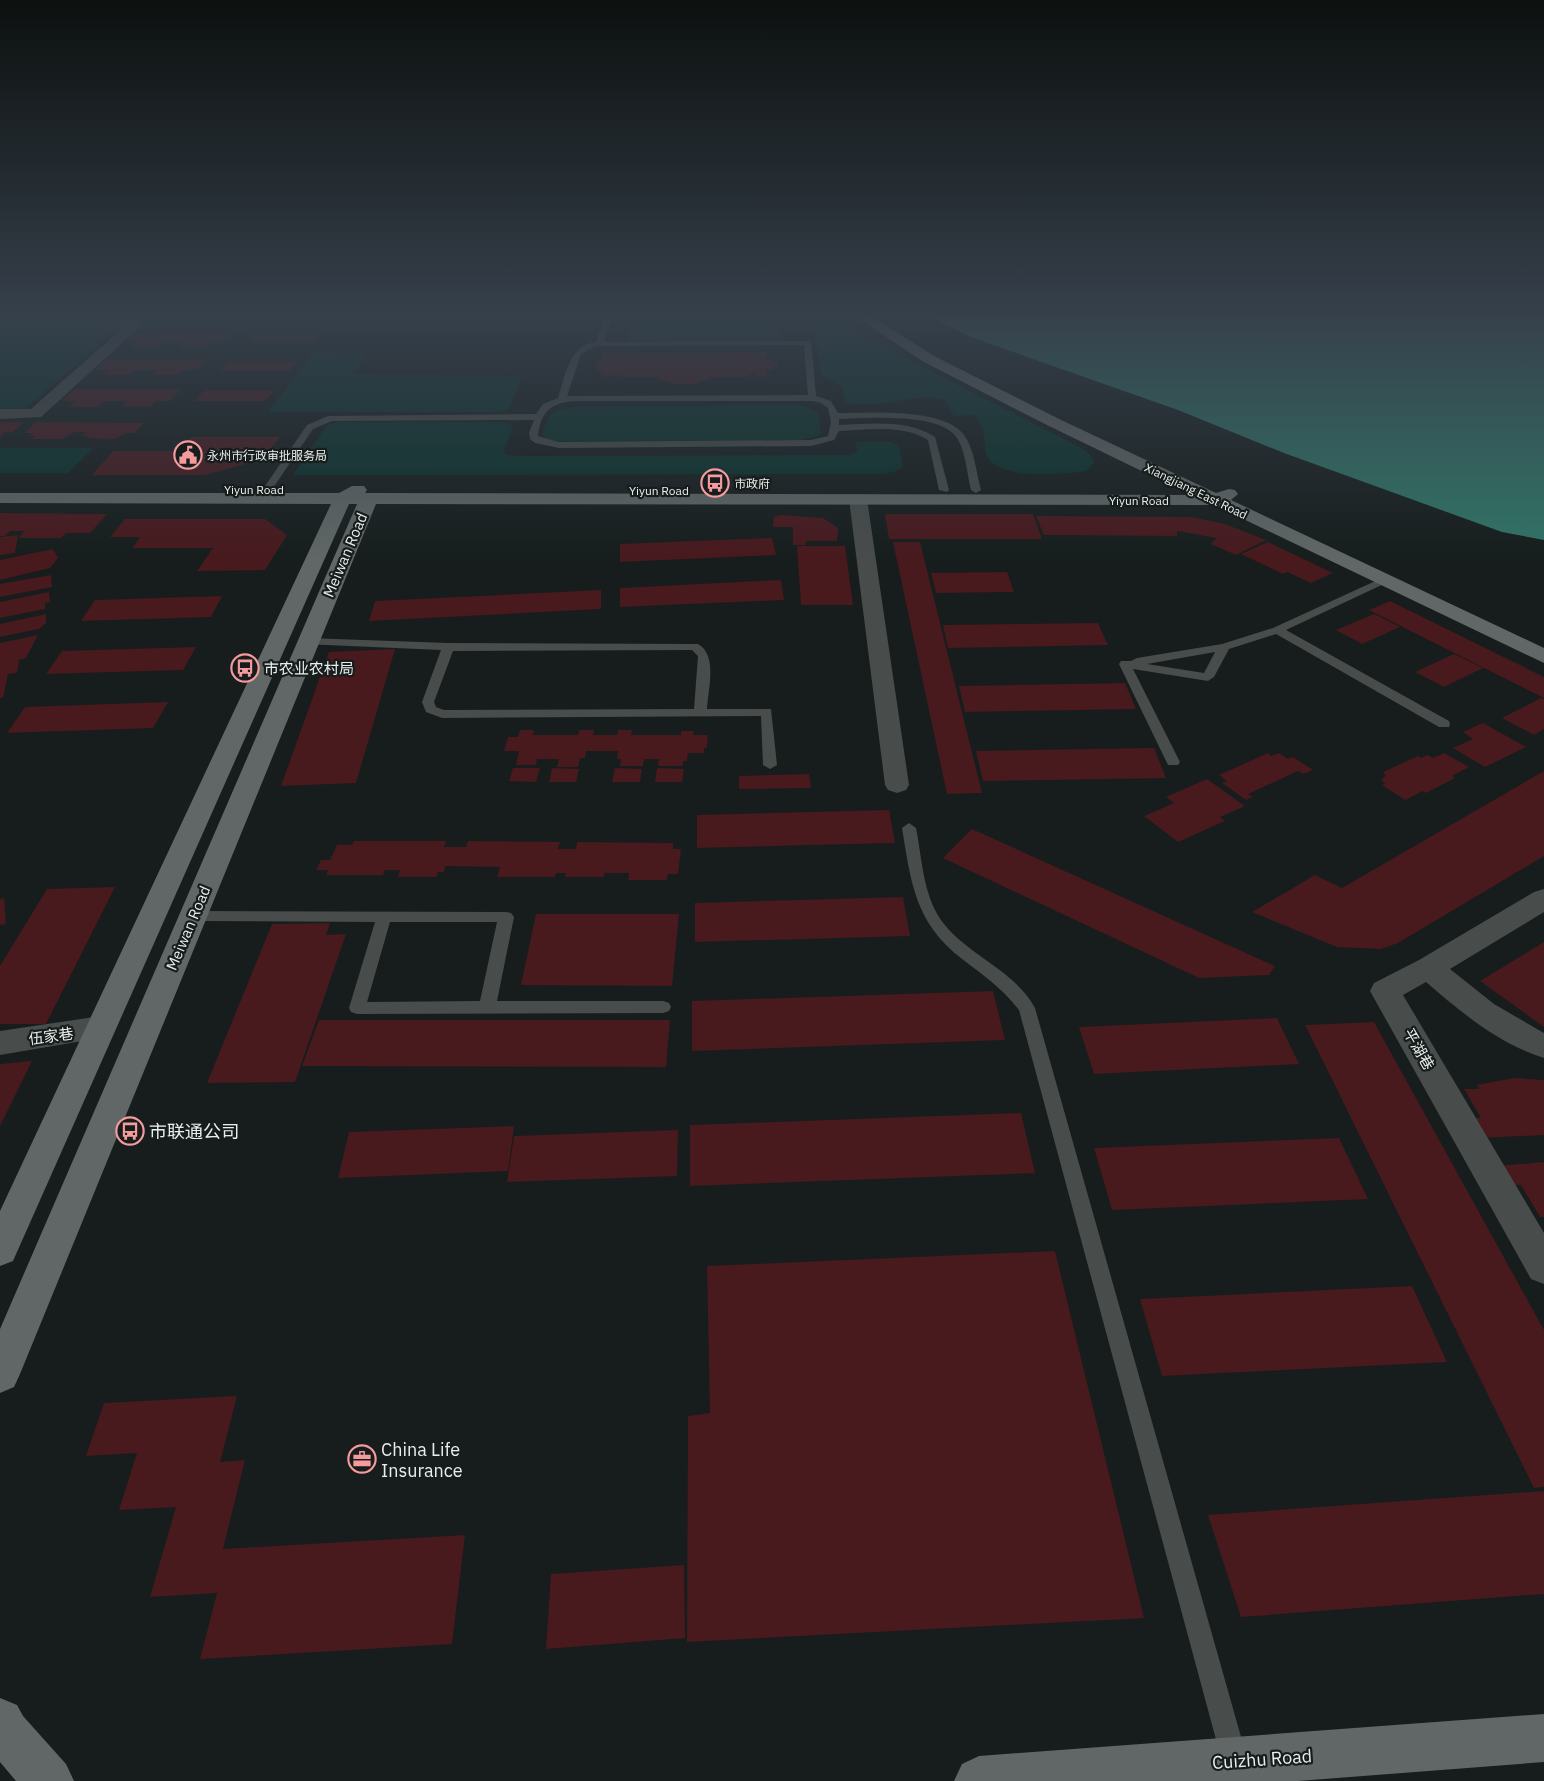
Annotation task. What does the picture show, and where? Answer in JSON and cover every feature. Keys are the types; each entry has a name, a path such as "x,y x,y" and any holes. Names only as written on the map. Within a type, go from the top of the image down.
{"street":[{"path":"0,414 35,414 56,395"},
{"name":"Xiangjiang East Road","path":"1002,395 1194,490 1221,497 1544,640"},
{"name":"Xiangjiang East Road","path":"1024,395 1384,580 1544,656"},
{"name":"Yiyun Road","path":"0,488 268,489 357,495 858,499 1221,497"},
{"name":"Yiyun Road","path":"0,498 944,490 1194,490"},
{"name":"Meiwan Road","path":"0,1374 308,642 357,495"},
{"name":"Meiwan Road","path":"0,1250 101,1028 357,495"},
{"path":"858,499 897,785"},
{"name":"平湖巷","path":"1544,899 1429,968 1385,991 1544,1267"},
{"path":"1429,968 1479,1011 1510,1031 1544,1046"},
{"name":"伍家巷","path":"0,1043 101,1028"},
{"path":"0,1722 6,1733 49,1781"},
{"name":"Cuizhu Road","path":"979,1781 1544,1738"}],"lane":[{"path":"562,399 563,395"},
{"path":"812,398 829,404 833,408 833,436 818,443 559,445 538,441 533,437 538,417 544,407 562,399 812,398"},
{"path":"834,416 911,417 949,427 960,434 964,443 976,490"},
{"path":"268,489 310,427 331,418 538,417"},
{"path":"834,428 905,429 928,434 932,439 944,490"},
{"path":"1125,664 1224,647 1277,630 1384,580"},
{"path":"1277,630 1444,724"},
{"path":"308,642 448,647 694,646 701,650 704,656 700,712"},
{"path":"448,647 428,702 430,709 442,714 767,712 770,765"},
{"path":"1125,664 1208,677 1224,647"},
{"path":"1125,664 1173,762"},
{"path":"909,828 926,907 936,924 949,939 1002,979 1019,995 1027,1008 1235,1761"},
{"path":"193,916 506,917 487,1008"},
{"path":"384,917 357,1008 663,1008"}],"shaded area":[{"path":"0,395 41,395 26,408 0,408"},
{"path":"281,395 514,395 509,409 499,412 268,412"},
{"path":"844,395 977,395 1080,447 1090,454 1094,463 1086,471 1063,473 1034,474 1007,470 997,466 987,456 985,439 976,415 954,416 945,400 921,398 871,405 846,402"},
{"path":"1136,395 1544,395 1544,540 1502,532 1284,453"},
{"path":"796,405 806,407 818,413 821,432 818,436 800,440 558,441 551,440 542,435 551,414 573,407"},
{"path":"338,422 502,422 511,425 513,428 504,450 506,454 515,456 850,455 857,452 856,442 889,442 899,446 903,467 894,472 881,474 293,475 327,425"},
{"path":"0,448 93,448 68,473 0,473"}],"building":[{"path":"68,395 175,395 170,401 156,401 150,407 121,406 127,401 104,401 98,407 69,407 75,401 62,401"},
{"path":"200,395 270,395 265,401 194,401"},
{"path":"0,422 24,422 13,432 5,432 0,437"},
{"path":"36,422 144,423 134,433 126,433 115,439 86,438 90,436 82,436 86,432 74,432 62,439 32,439 36,436 29,436 33,433 25,433"},
{"name":"永州市行政审批服务局","path":"191,437 280,437 263,459 205,475 92,475 113,451 179,451"},
{"path":"0,513 107,514 90,533 66,533 61,538 19,538 24,531 10,531 5,536 0,536"},
{"path":"885,514 1033,514 1042,539 889,539"},
{"path":"780,515 823,518 838,528 837,541 806,541 806,545 793,545 793,527 773,527 774,517"},
{"path":"1036,516 1191,517 1225,524 1266,540 1236,555 1211,544 1217,538 1177,531 1177,536 1044,535"},
{"path":"125,519 265,519 287,535 265,570 197,571 213,548 132,548 140,537 110,537"},
{"path":"18,535 15,553 0,555 0,537"},
{"path":"772,538 776,555 620,562 620,544"},
{"path":"893,542 920,542 982,793 947,794"},
{"path":"1268,542 1333,573 1311,583 1287,572 1283,574 1241,554"},
{"path":"797,546 845,546 853,605 801,605"},
{"path":"53,549 58,558 50,568 0,580 0,560"},
{"path":"1007,572 1014,592 936,593 931,573"},
{"path":"51,575 52,587 0,597 0,584"},
{"path":"781,580 784,600 620,607 620,588"},
{"path":"601,590 601,609 369,621 375,601"},
{"path":"49,592 50,602 45,603 45,609 0,618 0,602"},
{"path":"222,596 211,617 81,621 95,600"},
{"path":"1390,601 1544,677 1544,698 1369,610"},
{"path":"46,614 46,623 39,629 0,637 0,624"},
{"path":"1374,614 1400,627 1362,644 1336,630"},
{"path":"1098,623 1108,645 948,648 943,625"},
{"path":"38,635 26,658 19,660 17,673 8,674 3,698 0,698 0,643"},
{"path":"196,647 183,670 46,674 62,651"},
{"path":"395,649 356,783 281,786 329,652"},
{"path":"1454,654 1483,668 1444,687 1415,672"},
{"path":"1125,683 1136,709 965,712 959,686"},
{"path":"1541,698 1544,699 1544,729 1534,735 1502,718"},
{"path":"168,702 153,728 7,733 25,707"},
{"path":"1483,723 1526,747 1485,767 1453,748 1473,739 1463,732"},
{"path":"520,730 534,730 533,735 578,735 579,730 594,730 593,735 617,735 618,730 632,730 631,735 681,735 681,731 694,731 693,735 708,735 707,748 704,748 704,753 688,753 687,761 683,761 683,766 658,766 659,759 644,759 643,766 620,766 621,759 617,759 618,751 586,751 585,758 580,758 578,767 557,767 559,759 537,759 536,765 516,765 519,751 504,751 508,737 518,737"},
{"path":"1154,748 1166,778 983,781 976,751"},
{"path":"1268,753 1271,756 1279,753 1288,759 1293,757 1313,770 1303,774 1298,771 1248,794 1253,797 1246,800 1222,783 1227,781 1219,775"},
{"path":"1444,753 1469,767 1452,776 1455,778 1426,793 1423,791 1405,800 1382,785 1385,783 1381,780 1386,776 1383,772 1418,756 1421,758 1428,755 1433,758"},
{"path":"513,768 540,768 536,782 509,781"},
{"path":"552,768 579,769 576,782 549,782"},
{"path":"615,768 642,769 640,782 612,782"},
{"path":"657,768 684,769 682,782 655,782"},
{"path":"1544,771 1544,856 1398,943 1381,949 1337,947 1252,912 1315,875 1342,888"},
{"path":"809,774 811,788 739,789 739,776"},
{"path":"1207,779 1245,806 1220,817 1225,821 1178,842 1144,816 1174,803 1166,797"},
{"path":"889,810 895,843 697,848 697,815"},
{"path":"972,829 1275,966 1269,975 1199,978 943,858"},
{"path":"354,841 446,841 444,847 466,847 468,841 560,842 558,849 576,849 577,842 673,843 673,849 681,849 678,874 668,874 667,880 628,880 629,873 605,873 603,877 565,877 566,873 556,873 555,877 497,877 500,867 445,866 444,872 438,872 437,877 398,877 400,870 385,870 383,875 326,875 328,870 316,870 321,860 330,860 337,845 352,845"},
{"path":"115,887 46,1024 0,1024 0,966 47,889"},
{"path":"903,897 910,936 695,942 695,903"},
{"path":"4,898 6,924 0,925 0,899"},
{"path":"536,914 679,914 672,986 521,985"},
{"path":"330,923 326,935 346,934 295,1082 207,1083 272,924"},
{"path":"1544,942 1544,1027 1480,981"},
{"path":"993,991 1005,1040 692,1051 692,1001"},
{"path":"1277,1018 1299,1064 1094,1074 1079,1027"},
{"path":"319,1020 670,1020 666,1067 302,1066"},
{"path":"1374,1022 1544,1330 1544,1487 1534,1488 1305,1025"},
{"path":"32,1061 0,1126 0,1064"},
{"path":"1514,1078 1544,1080 1544,1135 1481,1138 1470,1118 1481,1118 1464,1089 1479,1089 1477,1085"},
{"path":"1021,1113 1035,1173 690,1186 690,1125"},
{"path":"514,1126 508,1171 338,1178 349,1132"},
{"path":"678,1130 677,1176 507,1182 514,1136"},
{"path":"1339,1138 1368,1199 1112,1210 1094,1148"},
{"path":"1544,1162 1544,1217 1540,1217 1521,1185 1509,1185 1498,1166"},
{"path":"1055,1251 1144,1618 687,1642 688,1416 710,1413 707,1266"},
{"path":"1412,1286 1447,1362 1162,1376 1140,1299"},
{"path":"237,1396 220,1462 245,1460 223,1549 465,1535 452,1644 200,1659 217,1593 150,1597 176,1507 119,1510 137,1453 86,1456 104,1403"},
{"path":"1544,1491 1544,1594 1241,1617 1208,1515"},
{"path":"684,1565 685,1638 546,1649 551,1574"}],"place":[{"name":"永州市行政审批服务局","path":"188,455"},
{"name":"市政府","path":"715,483"},
{"name":"市农业农村局","path":"245,668"},
{"name":"市联通公司","path":"130,1131"},
{"name":"China Life Insurance","path":"362,1459"}]}
